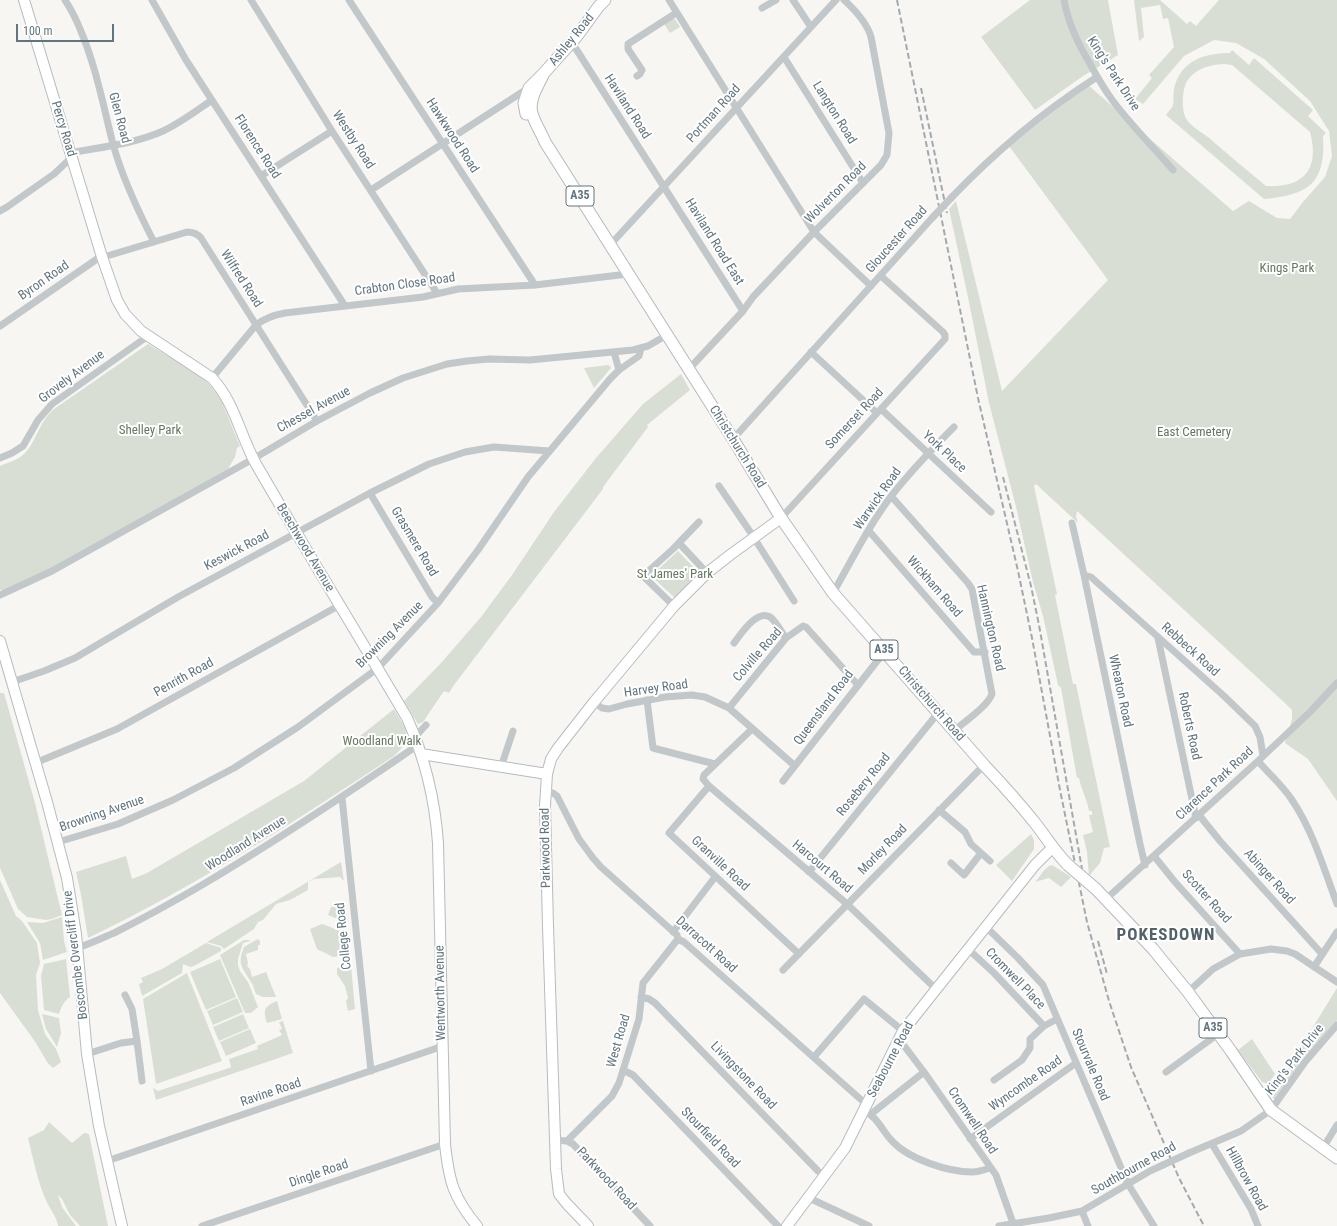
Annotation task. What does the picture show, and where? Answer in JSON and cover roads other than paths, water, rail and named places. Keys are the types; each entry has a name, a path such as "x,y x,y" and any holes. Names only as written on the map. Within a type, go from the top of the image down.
{"main road":[{"name":"Ashley Road","path":"529,88 589,21 601,2"},
{"name":"Ashley Road","path":"528,105 544,73"},
{"path":"528,105 525,99 529,88"},
{"name":"Christchurch Road","path":"528,105 528,118 545,142 733,438 781,518 833,593 885,650 938,713 1007,790 1036,824 1052,848 1068,865 1096,889 1153,949 1188,992 1271,1110 1337,1158"}],"street":[{"name":"Percy Road","path":"24,0 102,257"},
{"name":"Glen Road","path":"65,0 85,40 96,73 114,145 123,172 154,242"},
{"name":"Florence Road","path":"152,0 175,41 212,100 345,306"},
{"name":"Westby Road","path":"250,0 332,131 437,293"},
{"name":"Hawkwood Road","path":"350,0 535,285"},
{"path":"669,0 814,232 871,286"},
{"path":"762,8 776,0"},
{"path":"793,0 811,27"},
{"name":"Portman Road","path":"610,245 836,0"},
{"name":"Wolverton Road","path":"689,369 743,311 753,297 814,232 881,165 887,156 889,133 869,31 852,7 844,0"},
{"name":"King's Park Drive","path":"1064,0 1069,21 1077,41 1097,77 1113,101 1174,170"},
{"path":"637,76 642,70 628,49 628,44 676,13"},
{"name":"Haviland Road","path":"571,41 664,186"},
{"name":"Langton Road","path":"784,57 863,183"},
{"name":"Gloucester Road","path":"733,438 972,176 1019,134 1064,98 1097,77"},
{"path":"371,190 529,88"},
{"path":"0,211 54,174 71,155 161,132 212,100"},
{"path":"261,176 332,131"},
{"name":"Haviland Road East","path":"664,186 743,311"},
{"name":"Wilfred Road","path":"102,257 187,232 193,232 198,235 317,421"},
{"name":"Byron Road","path":"0,326 102,257"},
{"name":"Beechwood Avenue","path":"102,257 117,300 125,314 135,326 212,378 228,398 253,459 407,718 418,745"},
{"name":"Crabton Close Road","path":"212,378 256,325 263,320 285,313 423,297 458,289 535,285 628,274"},
{"name":"Somerset Road","path":"781,518 945,339 943,332 881,276"},
{"name":"Chessel Avenue","path":"0,595 52,571 253,459 317,421 370,393 404,378 447,364 489,359 530,360 641,348 648,346 667,335"},
{"name":"Grovely Avenue","path":"0,458 18,450 23,446 38,420 52,404 148,336"},
{"name":"Browning Avenue","path":"58,842 118,824 173,800 234,768 298,727 378,668 438,603 478,550 528,477 549,451 619,370 639,356 641,348"},
{"path":"614,352 619,370"},
{"name":"York Place","path":"811,352 928,453 991,512"},
{"name":"Warwick Road","path":"833,593 869,530 891,496 928,453 954,427"},
{"name":"Keswick Road","path":"12,682 75,658 178,597 370,493 429,464 465,452 494,447 549,451"},
{"path":"719,486 794,601"},
{"name":"Grasmere Road","path":"370,493 432,597 438,603"},
{"name":"Hannington Road","path":"891,496 970,586 985,652 992,694 980,709 954,731"},
{"name":"Parkwood Road","path":"650,1226 573,1144 567,1141 555,1140 545,792 547,774 551,759 558,748 594,702 674,606 707,573 781,518"},
{"path":"674,606 643,576 679,543 699,522"},
{"name":"Wheaton Road","path":"1072,523 1145,865"},
{"name":"Wickham Road","path":"869,530 974,652 985,652"},
{"path":"679,543 707,573"},
{"name":"Rebbeck Road","path":"1084,575 1092,577 1224,696 1255,726 1260,737 1261,759"},
{"name":"Penrith Road","path":"35,763 118,729 340,605"},
{"path":"734,643 746,628 758,617 765,616 771,618 786,638"},
{"name":"Colville Road","path":"729,708 786,638 801,627 806,627 857,684"},
{"name":"Roberts Road","path":"1158,638 1198,817"},
{"name":"Boscombe Overcliff Drive","path":"0,641 67,878 73,911 87,1054 99,1126 122,1226"},
{"name":"Queensland Road","path":"783,781 857,684 885,650"},
{"name":"Clarence Park Road","path":"1106,899 1261,759 1311,711 1337,683"},
{"name":"Harvey Road","path":"594,702 602,708 609,709 647,700 692,695 709,699 729,708 795,766"},
{"path":"647,700 653,748 715,764"},
{"name":"Rosebery Road","path":"809,872 938,713"},
{"path":"426,725 418,745 501,767 547,774"},
{"path":"709,786 703,778 704,775 752,729"},
{"path":"501,767 513,731"},
{"name":"Woodland Avenue","path":"77,948 164,908 251,856 342,798 418,745"},
{"name":"Wentworth Avenue","path":"418,745 436,816 437,830 445,1144 448,1174 455,1195 477,1226"},
{"path":"1261,759 1292,799 1303,818 1337,904"},
{"name":"Morley Road","path":"783,970 984,765"},
{"name":"Harcourt Road","path":"709,786 847,904 936,989"},
{"name":"Granville Road","path":"709,786 669,833 799,954"},
{"name":"Darracott Road","path":"545,792 553,793 557,796 579,839 592,858 622,887 677,935 678,939 684,942 814,1057 867,1110 892,1141 902,1150 914,1158 969,1172 976,1172 990,1168"},
{"name":"College Road","path":"342,798 371,1071"},
{"path":"939,810 965,832 971,844 990,861"},
{"name":"Abinger Road","path":"1198,817 1322,954"},
{"name":"Seabourne Road","path":"787,1226 845,1148 867,1110 901,1035 1035,865 1052,848"},
{"path":"951,863 964,875 981,853"},
{"name":"Scotter Road","path":"1154,856 1175,882 1240,954"},
{"path":"673,932 715,877"},
{"name":"Stourvale Road","path":"986,927 1044,985 1057,1019 1128,1184 1154,1226"},
{"path":"1314,967 1337,932"},
{"name":"West Road","path":"567,1141 612,1096 638,1019 643,983 678,939"},
{"name":"Cromwell Place","path":"968,949 994,973 1044,1026"},
{"path":"1188,992 1214,969 1240,954 1271,949 1283,950 1295,954 1337,982"},
{"path":"125,995 132,1009 142,1081"},
{"name":"Livingstone Road","path":"641,997 649,999 655,1003 818,1171 825,1176"},
{"name":"Cromwell Road","path":"814,1057 864,999 901,1035 924,1072 990,1168 999,1183 1013,1225"},
{"path":"994,1080 1022,1060 1030,1048 1030,1039 1044,1026 1057,1019"},
{"name":"King's Park Drive","path":"1271,1110 1306,1062 1337,1025"},
{"path":"1166,1072 1218,1034"},
{"path":"87,1054 121,1043 137,1041"},
{"name":"Ravine Road","path":"107,1161 443,1046"},
{"name":"Wyncombe Road","path":"970,1139 1076,1063"},
{"name":"Stourfield Road","path":"622,1070 632,1075 778,1226"},
{"path":"867,1110 924,1072"},
{"name":"Southbourne Road","path":"999,1226 1013,1225 1082,1211 1163,1165 1241,1131 1271,1110"},
{"path":"1323,1148 1337,1125"},
{"path":"555,1140 559,1194 588,1226"},
{"name":"Dingle Road","path":"202,1226 214,1224 445,1144"},
{"name":"Hillbrow Road","path":"1212,1144 1250,1209 1258,1226"},
{"path":"809,1198 869,1226"},
{"path":"1082,1211 1088,1226"}],"railway":[{"path":"897,0 978,398 1032,638 1060,790 1087,922 1109,1001 1131,1067 1179,1178 1204,1226"},
{"path":"921,88 947,213"},
{"path":"1003,477 1031,586 1039,625 1082,869"},
{"path":"1098,941 1107,974"}],"district":[{"name":"POKESDOWN","path":"1166,936"}],"park label":[{"name":"Kings Park","path":"1287,269"},
{"name":"Shelley Park","path":"150,431"},
{"name":"East Cemetery","path":"1194,433"},
{"name":"St James' Park","path":"675,575"},
{"name":"Woodland Walk","path":"382,742"}]}
